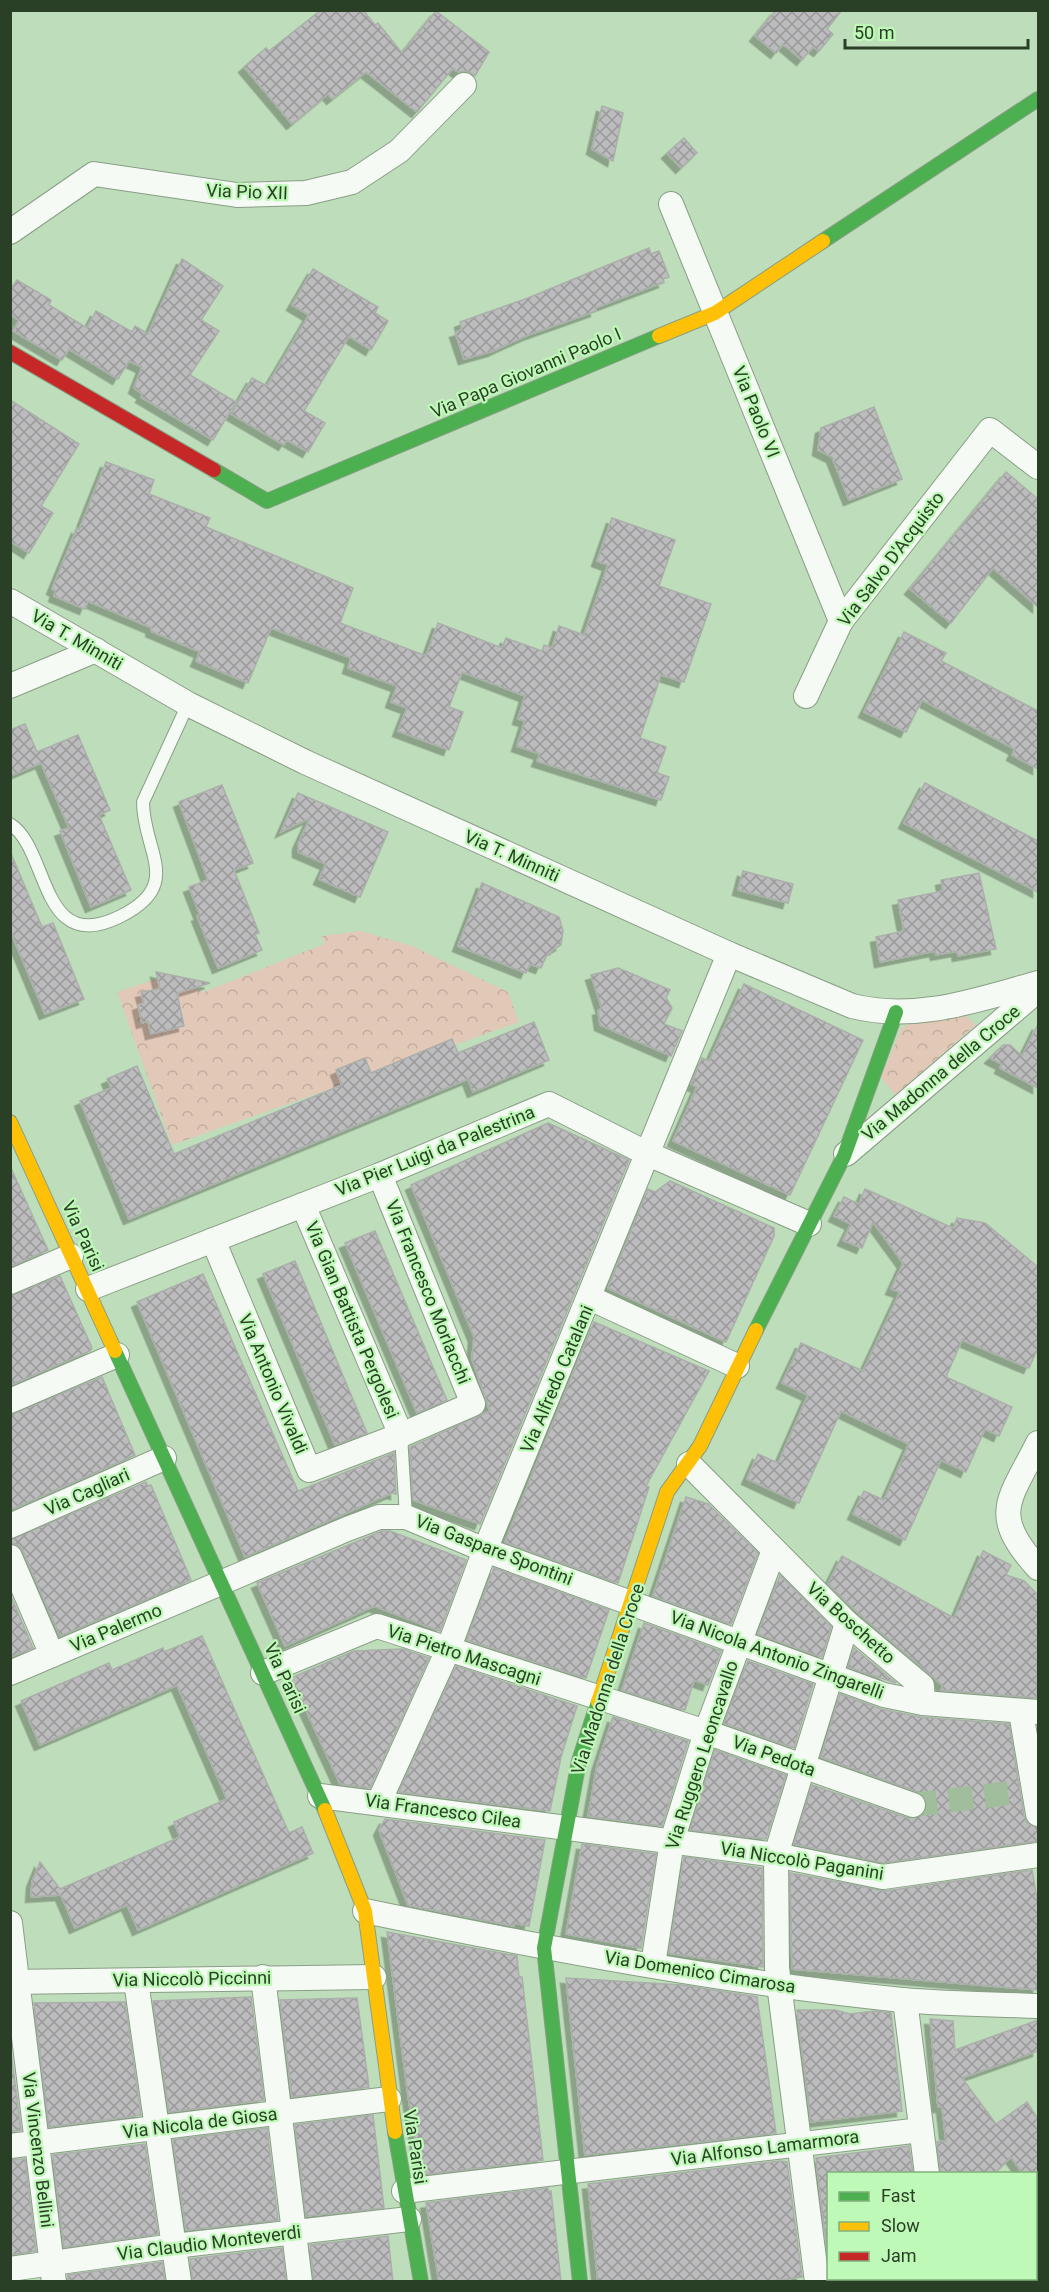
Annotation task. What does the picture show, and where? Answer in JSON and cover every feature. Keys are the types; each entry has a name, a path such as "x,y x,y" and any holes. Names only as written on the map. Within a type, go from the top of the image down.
{"street":[{"name":"Via Pio XII","path":"10,232 94,174 237,195 306,193 352,182 399,151 464,85"},
{"name":"Via Papa Giovanni Paolo I","path":"10,352 267,501 715,313 1038,99"},
{"name":"Via Paolo VI","path":"671,204 841,621"},
{"name":"Via Salvo D'Acquisto","path":"806,696 841,621 990,430 1038,468"},
{"name":"Via T. Minniti","path":"10,601 188,704 315,767 729,954 852,1006 896,1012 920,1012 948,1007 1038,983"},
{"path":"10,686 96,650"},
{"name":"Via Alfredo Catalani","path":"380,1802 448,1650 485,1550 729,954"},
{"name":"Via Madonna della Croce","path":"844,1156 1038,990"},
{"name":"Via Madonna della Croce","path":"580,2282 566,2171 544,1948 579,1761 667,1492 700,1446 737,1366 844,1156 896,1012"},
{"name":"Via Pier Luigi da Palestrina","path":"88,1289 380,1175 549,1104 646,1153 809,1224"},
{"name":"Via Parisi","path":"10,1122 320,1796 365,1911 389,2099 421,2282"},
{"name":"Via Francesco Morlacchi","path":"380,1175 473,1404 401,1435"},
{"name":"Via Gian Battista Pergolesi","path":"303,1205 401,1435"},
{"name":"Via Antonio Vivaldi","path":"213,1240 309,1470 401,1435"},
{"path":"10,1282 71,1256"},
{"path":"590,1298 737,1366"},
{"path":"10,1401 117,1355"},
{"path":"1038,1443 1009,1501 1008,1527 1020,1548 1038,1568"},
{"name":"Via Cagliari","path":"10,1526 164,1458"},
{"name":"Via Boschetto","path":"689,1464 847,1623 922,1686 923,1703"},
{"name":"Via Gaspare Spontini","path":"222,1582 379,1517 406,1517 485,1550 632,1602"},
{"name":"Via Ruggero Leoncavallo","path":"653,1965 672,1841 706,1732 774,1550"},
{"path":"10,1557 52,1655"},
{"name":"Via Palermo","path":"10,1673 222,1582"},
{"name":"Via Nicola Antonio Zingarelli","path":"632,1602 830,1678 884,1695 923,1703"},
{"path":"817,2282 780,1985 775,1912 776,1855 847,1623"},
{"name":"Via Pietro Mascagni","path":"263,1673 377,1626 600,1699"},
{"name":"Via Pedota","path":"600,1699 706,1732 913,1804"},
{"path":"923,1703 1030,1712 1026,1791 1038,1814"},
{"name":"Via Francesco Cilea","path":"320,1796 566,1827"},
{"name":"Via Niccolò Paganini","path":"566,1827 776,1855 883,1877 1038,1855"},
{"name":"Via Domenico Cimarosa","path":"365,1911 544,1948 780,1985 905,2000 1038,2006"},
{"name":"Via Vincenzo Bellini","path":"10,1923 13,1982 38,2143 53,2273"},
{"path":"263,1977 300,2282"},
{"name":"Via Niccolò Piccinni","path":"13,1982 374,1977"},
{"path":"136,1981 159,2129 179,2282"},
{"path":"905,2000 927,2172"},
{"name":"Via Nicola de Giosa","path":"10,2146 389,2099"},
{"name":"Via Alfonso Lamarmora","path":"404,2191 921,2130"},
{"name":"Via Claudio Monteverdi","path":"10,2269 53,2273 174,2246 409,2220"}],"lane":[{"path":"10,824 31,849 51,902 67,917 84,925 99,924 140,906 157,876 157,863 143,818 143,802 188,704"},
{"path":"401,1435 406,1517"}],"green space":[{"path":"360,931 412,946 508,992 519,1022 172,1145 117,992 162,977 204,992 324,944 322,936"},
{"path":"961,1012 976,1025 895,1095 881,1077 902,1028 917,1019"}],"building":[{"path":"321,10 363,10 375,25 378,23 402,53 436,11 489,52 475,76 467,71 458,72 453,68 417,112 366,72 332,99 328,94 292,124 244,67 266,48 269,51"},
{"path":"776,10 842,10 827,29 833,34 819,51 813,47 802,60 783,44 776,53 755,36"},
{"path":"602,106 623,113 613,161 592,149"},
{"path":"684,138 697,153 681,168 667,153"},
{"path":"649,248 651,254 659,251 669,277 663,279 664,282 493,351 464,359 455,332 462,330 460,322 528,298"},
{"path":"182,259 223,286 201,320 219,331 190,375 236,402 213,440 141,397 143,394 134,388 142,367 129,361 118,379 69,349 62,360 13,331 19,320 10,315 10,291 17,280 51,300 49,305 87,328 96,311 132,332 135,326 148,334"},
{"path":"313,269 378,307 375,313 388,321 371,350 349,336 304,411 325,423 308,452 287,440 284,445 231,414 252,378 267,386 309,315 292,305"},
{"path":"10,400 79,444 41,506 53,513 29,553 10,541"},
{"path":"874,407 902,479 849,500 832,457 818,450 821,428"},
{"path":"106,462 154,480 149,494 210,518 206,527 353,588 340,623 426,656 438,623 502,648 506,638 542,651 544,645 552,648 559,626 584,635 608,565 597,561 612,518 675,540 659,586 711,604 684,682 661,675 640,738 666,747 657,773 669,777 661,800 537,761 540,754 517,746 525,721 518,719 525,696 462,672 449,707 463,712 449,750 398,731 407,708 391,702 397,686 348,668 351,658 271,628 248,683 196,661 200,652 151,631 152,628 88,601 85,609 54,596 56,591 52,589"},
{"path":"1006,472 1038,499 1038,607 993,568 951,623 910,589"},
{"path":"904,632 946,653 941,661 1038,711 1038,769 1012,755 1015,749 922,700 906,732 864,712"},
{"path":"25,724 37,752 78,735 110,810 99,815 131,890 91,907 60,831 69,828 41,763 10,776 10,730"},
{"path":"925,783 1038,841 1038,892 904,823"},
{"path":"222,785 253,863 234,870 259,933 255,934 262,950 218,968 197,916 200,915 189,887 208,880 179,802"},
{"path":"298,793 388,832 360,897 319,879 326,864 298,852 298,844 310,818 281,832"},
{"path":"10,851 42,927 53,923 84,999 45,1014 10,930"},
{"path":"743,871 793,884 788,903 738,890"},
{"path":"979,873 996,949 958,956 957,951 936,955 935,951 880,962 876,937 904,931 898,900 943,891 941,880"},
{"path":"482,883 559,917 563,931 561,945 552,950 550,955 547,954 541,968 530,964 526,973 458,946"},
{"path":"618,968 670,990 666,998 672,1008 664,1024 682,1031 671,1056 600,1025 598,1010 602,1009 591,975"},
{"path":"156,972 210,983 177,993 184,1026 151,1034 148,1021 142,1023 138,1005 144,1003 141,992 160,989"},
{"path":"744,984 863,1040 790,1195 673,1141 697,1087 691,1084 702,1058 709,1061"},
{"path":"534,1022 549,1060 473,1092 468,1079 129,1219 80,1101 111,1088 107,1079 137,1066 174,1154 342,1085 336,1070 365,1058 371,1073 452,1039 458,1053"},
{"path":"1038,1024 1038,1088 1000,1068 1002,1064 990,1058 1003,1045 1010,1045 1022,1056"},
{"path":"548,1123 629,1160 480,1524 413,1500 410,1447 490,1411 472,1359 474,1337 411,1185"},
{"path":"11,1168 48,1250 11,1266"},
{"path":"670,1181 774,1228 774,1236 726,1342 608,1288 648,1189 655,1192"},
{"path":"865,1189 953,1228 957,1218 985,1223 1038,1267 1038,1348 1029,1368 962,1340 946,1377 1012,1407 999,1436 985,1429 966,1472 941,1460 905,1540 853,1514 864,1491 884,1500 909,1444 841,1411 799,1503 747,1479 758,1454 778,1463 808,1395 782,1383 801,1343 863,1371 900,1292 891,1289 903,1263 873,1222 862,1248 843,1240 851,1224 834,1216 844,1197 859,1204"},
{"path":"375,1231 447,1400 417,1413 345,1243"},
{"path":"295,1261 367,1433 335,1445 263,1274"},
{"path":"203,1274 298,1491 394,1453 396,1494 392,1493 245,1557 137,1302"},
{"path":"60,1276 92,1348 90,1351 10,1385 10,1296"},
{"path":"594,1322 709,1371 646,1486 649,1487 618,1583 505,1542"},
{"path":"102,1377 135,1455 10,1510 10,1415"},
{"path":"146,1482 148,1486 151,1485 191,1580 60,1636 23,1551 18,1545 10,1543 10,1540"},
{"path":"686,1497 708,1504 758,1553 731,1624 653,1596"},
{"path":"382,1531 390,1531 466,1560 440,1631 374,1606 285,1646 257,1583"},
{"path":"983,1551 1011,1565 1006,1575 1024,1581 1038,1595 1037,1698 941,1690 943,1686 828,1584 842,1556 954,1618"},
{"path":"494,1568 609,1610 586,1678 467,1640"},
{"path":"780,1575 831,1627 822,1657 758,1634"},
{"path":"10,1594 33,1648 10,1657"},
{"path":"644,1623 721,1651 708,1685 694,1680 685,1710 622,1690"},
{"path":"202,1636 289,1833 302,1827 313,1853 138,1930 127,1905 75,1928 61,1895 31,1897 32,1882 40,1862 60,1889 180,1837 174,1822 227,1799 177,1685 40,1745 21,1701 109,1663 112,1670 163,1648 164,1652"},
{"path":"854,1648 896,1683 848,1667"},
{"path":"403,1649 429,1658 370,1788 340,1784 291,1678 354,1651"},
{"path":"748,1661 813,1684 794,1748 724,1723"},
{"path":"456,1666 577,1706 561,1757 550,1811 399,1792"},
{"path":"840,1694 881,1709 920,1717 1009,1724 1024,1816 1027,1823 1038,1828 1038,1841 883,1863 794,1844 812,1785 908,1818 922,1816 927,1809 924,1796 918,1792 821,1757"},
{"path":"613,1717 688,1741 662,1826 588,1816 597,1766"},
{"path":"715,1750 786,1775 766,1839 690,1830"},
{"path":"385,1819 545,1840 529,1926 514,1923 514,1926 408,1905 379,1830"},
{"path":"582,1844 656,1854 641,1948 566,1934"},
{"path":"684,1857 762,1868 763,1967 669,1953"},
{"path":"1032,1870 1038,1904 1038,1990 792,1969 790,1873 885,1891"},
{"path":"387,1932 517,1956 519,1977 522,1977 543,2160 421,2175 408,2096"},
{"path":"566,1978 682,1985 757,1997 776,2133 585,2155"},
{"path":"251,1997 264,2100 169,2112 153,2001"},
{"path":"357,1998 369,2087 292,2097 280,2000"},
{"path":"125,2002 141,2115 49,2127 34,2003"},
{"path":"797,2010 835,2010 850,2014 875,2011 891,2013 902,2111 811,2122"},
{"path":"930,2019 953,2021 955,2050 1038,2020 1038,2051 962,2078 996,2124 1027,2102 1038,2119 1038,2174 1037,2172 1022,2172 1011,2157 996,2172 941,2172 937,2142 946,2141 942,2107 938,2107"},
{"path":"10,2044 21,2130 10,2132"},
{"path":"373,2115 384,2208 306,2216 295,2125"},
{"path":"267,2128 278,2220 186,2230 173,2140"},
{"path":"145,2144 158,2234 64,2247 53,2155"},
{"path":"909,2146 913,2172 827,2172 827,2252 816,2158"},
{"path":"25,2159 36,2251 10,2255 10,2160"},
{"path":"787,2162 802,2277 762,2282 598,2282 588,2184"},
{"path":"548,2188 548,2192 551,2191 561,2282 439,2282 426,2203"},
{"path":"388,2236 393,2282 314,2282 310,2245"},
{"path":"282,2248 286,2282 193,2282 190,2259"},
{"path":"162,2262 165,2282 68,2282 68,2275"}],"tunnel":[{"path":"913,1805 1018,1792"}],"traffic: fast":[{"path":"823,241 1038,99"},
{"path":"214,470 267,501 659,336"},
{"path":"756,1330 844,1156 896,1012"},
{"path":"115,1351 325,1810"},
{"path":"580,2282 544,1948 579,1761 598,1702"},
{"path":"395,2132 421,2282"},
{"path":"915,2282 926,2280"}],"traffic: slow":[{"path":"659,336 715,313 823,241"},
{"path":"10,1122 115,1351"},
{"path":"598,1702 667,1492 700,1446 756,1330"},
{"path":"325,1810 365,1911 395,2132"}],"traffic: jam":[{"path":"10,352 214,470"}]}
